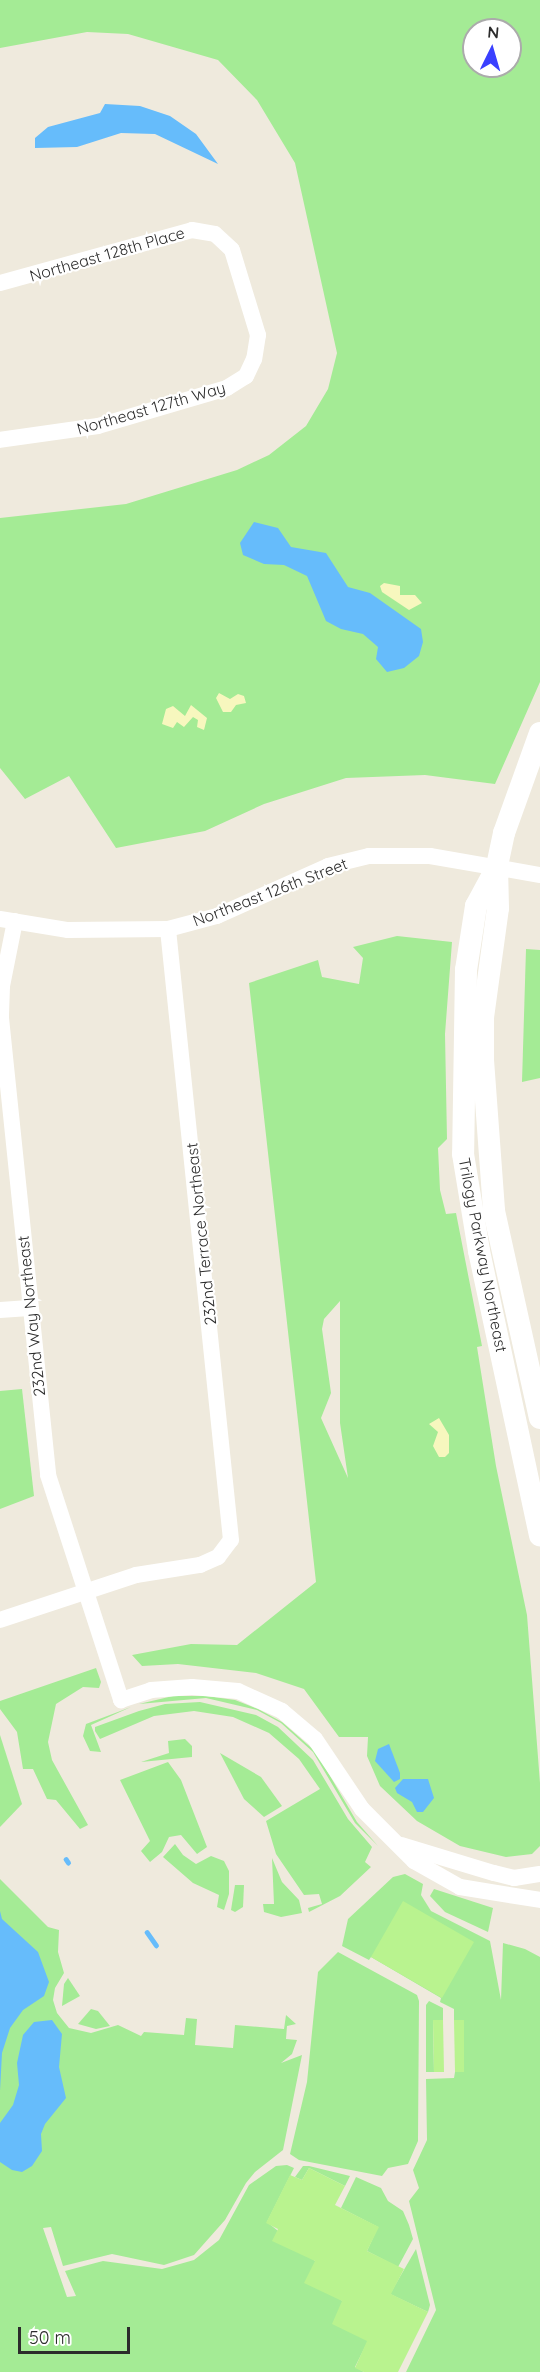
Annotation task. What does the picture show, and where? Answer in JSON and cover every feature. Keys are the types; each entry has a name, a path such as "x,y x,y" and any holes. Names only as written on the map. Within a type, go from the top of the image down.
{"street":[{"name":"Northeast 128th Place","path":"0,283 192,230 215,234 232,250 258,335 254,359"},
{"name":"Northeast 127th Way","path":"0,440 98,426 227,388 246,376 254,359"},
{"name":"Trilogy Parkway Northeast","path":"540,733 504,833 496,867 476,906 466,970 463,1154 479,1251 540,1536"},
{"name":"Northeast 126th Street","path":"8,920 68,930 168,929 217,916 328,866 369,856 430,856 540,875"},
{"name":"Trilogy Parkway Northeast","path":"496,867 498,908 483,1017 487,1136 494,1211 540,1418"},
{"name":"232nd Way Northeast","path":"8,920 2,986 2,1018 29,1308 50,1483 121,1700 151,1690 192,1687 238,1691 282,1711 315,1739 362,1809 401,1845"},
{"name":"232nd Terrace Northeast","path":"85,1592 136,1575 200,1565 218,1557 231,1540 168,929"},
{"path":"0,1310 29,1308"},
{"path":"0,1620 85,1592"},
{"path":"401,1845 494,1874 514,1878 540,1874"},
{"path":"401,1845 414,1861 459,1887 540,1900"}],"green space":[{"path":"0,0 540,0 540,682 495,784 425,775 346,778 264,804 205,831 116,848 69,776 25,799 0,768 0,518 126,504 237,470 269,455 306,426 328,389 337,353 295,163 257,100 218,60 128,34 87,32 0,48"},
{"path":"397,936 452,942 445,1034 447,1139 438,1148 440,1190 446,1214 456,1213 482,1346 477,1347 496,1466 527,1615 540,1783 540,1846 532,1854 506,1857 460,1846 417,1821 380,1786 367,1756 368,1737 339,1737 304,1689 256,1673 178,1664 142,1666 132,1655 191,1644 237,1645 316,1582 249,983 318,960 322,977 359,984 363,958 353,947","holes":["340,1301 340,1423 348,1478 321,1418 331,1393 322,1329 324,1319"]},
{"path":"526,949 540,950 540,1078 522,1082"},
{"path":"22,1389 34,1496 0,1509 0,1391"},
{"path":"96,1668 101,1682 99,1688 83,1687 56,1704 48,1742 52,1760 88,1825 80,1829 56,1800 47,1799 33,1769 23,1769 17,1732 0,1709 0,1701"},
{"path":"173,1696 206,1696 235,1700 258,1709 282,1722 316,1752 357,1822 378,1846 355,1823 313,1752 281,1723 257,1710 206,1698 139,1704"},
{"path":"200,1702 256,1715 278,1727 313,1760 348,1819 372,1847 365,1862 371,1867 340,1896 309,1912 308,1908 322,1904 319,1894 304,1895 276,1854 266,1821 320,1789 299,1759 269,1733 233,1717 194,1711 154,1716 100,1739 95,1731 95,1727 139,1711 165,1704"},
{"path":"131,1707 91,1725 101,1752 90,1751 83,1736 86,1724"},
{"path":"0,1735 22,1804 0,1827"},
{"path":"185,1739 192,1746 192,1757 141,1762 169,1753 168,1741"},
{"path":"220,1753 261,1777 282,1806 264,1817 244,1799"},
{"path":"168,1762 181,1780 207,1847 197,1854 181,1835 169,1837 162,1852 150,1862 141,1851 150,1841 120,1780"},
{"path":"175,1844 183,1855 196,1864 211,1856 224,1861 229,1871 229,1894 224,1910 217,1907 219,1895 193,1883 163,1857"},
{"path":"272,1858 282,1882 299,1900 302,1913 281,1917 264,1912 263,1904 274,1904"},
{"path":"405,1874 423,1884 421,1895 431,1911 490,1941 501,2000 503,1943 525,1949 540,1957 540,2372 406,2372 436,2310 409,2201 419,2188 413,2170 427,2140 426,2079 454,2078 455,2072 464,2072 463,2020 454,2020 454,2009 440,2002 441,1998 371,1957 369,1960 342,1946 348,1919 393,1877"},
{"path":"0,1879 48,1927 59,1930 58,1952 64,1973 55,1988 53,2000 57,2013 69,2028 91,2033 118,2025 141,2036 144,2032 184,2035 186,2018 197,2019 195,2045 233,2048 235,2025 284,2029 286,2015 296,2024 287,2026 286,2039 297,2040 292,2054 281,2063 302,2055 283,2150 255,2172 246,2183 225,2220 194,2255 164,2265 112,2254 63,2266 51,2227 43,2228 67,2297 76,2296 65,2271 103,2261 162,2269 194,2260 219,2240 249,2185 276,2166 287,2165 294,2168 267,2222 315,2261 368,2341 355,2367 364,2372 0,2372"},
{"path":"235,1885 244,1885 243,1907 235,1912 231,1910"},
{"path":"434,1889 493,1908 488,1932 445,1912 430,1896"},
{"path":"403,1901 474,1942 442,1998 371,1957"},
{"path":"338,1952 417,1995 419,2001 418,2141 408,2164 388,2168 382,2176 299,2160 290,2154 307,2082 318,1972"},
{"path":"68,1978 80,1996 62,2006 64,1984"},
{"path":"429,2001 443,2008 443,2020 433,2020 434,2072 426,2072 426,2005"},
{"path":"91,2009 98,2011 110,2026 96,2029 78,2024"},
{"path":"433,2020 443,2020 444,2072 434,2072"},
{"path":"454,2020 464,2020 464,2072 455,2072"},
{"path":"303,2166 350,2176 345,2186 309,2168 302,2180 295,2177"},
{"path":"309,2168 345,2186 335,2205 379,2227 367,2251 404,2269 391,2294 428,2312 398,2372 364,2372 355,2368 367,2341 332,2324 342,2301 304,2283 315,2261 272,2241 278,2229 266,2223 290,2175 302,2180"},
{"path":"356,2177 381,2188 388,2201 403,2211 413,2239 398,2267 367,2251 378,2227 341,2208"},
{"path":"416,2249 430,2305 428,2312 390,2294"}],"sand":[{"path":"384,583 400,586 400,595 415,595 422,603 409,610 382,592 380,586"},
{"path":"219,693 230,699 238,694 244,696 246,703 236,705 231,712 223,712 216,698"},
{"path":"191,705 207,718 204,730 197,727 198,720 193,717 184,727 177,722 173,728 162,724 166,709 173,706 185,716"},
{"path":"439,1418 449,1435 449,1453 445,1457 439,1457 433,1446 438,1432 429,1424"}],"water":[{"path":"105,104 140,106 170,116 196,134 218,164 155,134 121,133 77,147 35,148 35,138 48,127 100,113"},
{"path":"254,522 278,528 291,547 326,553 348,587 370,593 421,629 423,642 419,656 404,668 387,672 376,659 378,647 363,634 341,629 326,621 307,576 284,565 264,564 243,555 240,543"},
{"path":"389,1744 400,1773 400,1779 394,1782 375,1761 378,1749"},
{"path":"403,1779 428,1779 434,1798 423,1812 417,1812 412,1802 397,1793 395,1788"},
{"path":"0,1911 2,1919 38,1952 49,1982 44,1996 23,2010 10,2028 2,2053 0,2091"},
{"path":"52,2020 62,2034 59,2067 66,2098 45,2124 41,2134 42,2151 32,2166 22,2172 12,2170 0,2162 0,2123 13,2105 19,2085 17,2063 23,2035 34,2022"}],"waterway":[{"path":"147,1932 156,1945"}]}
